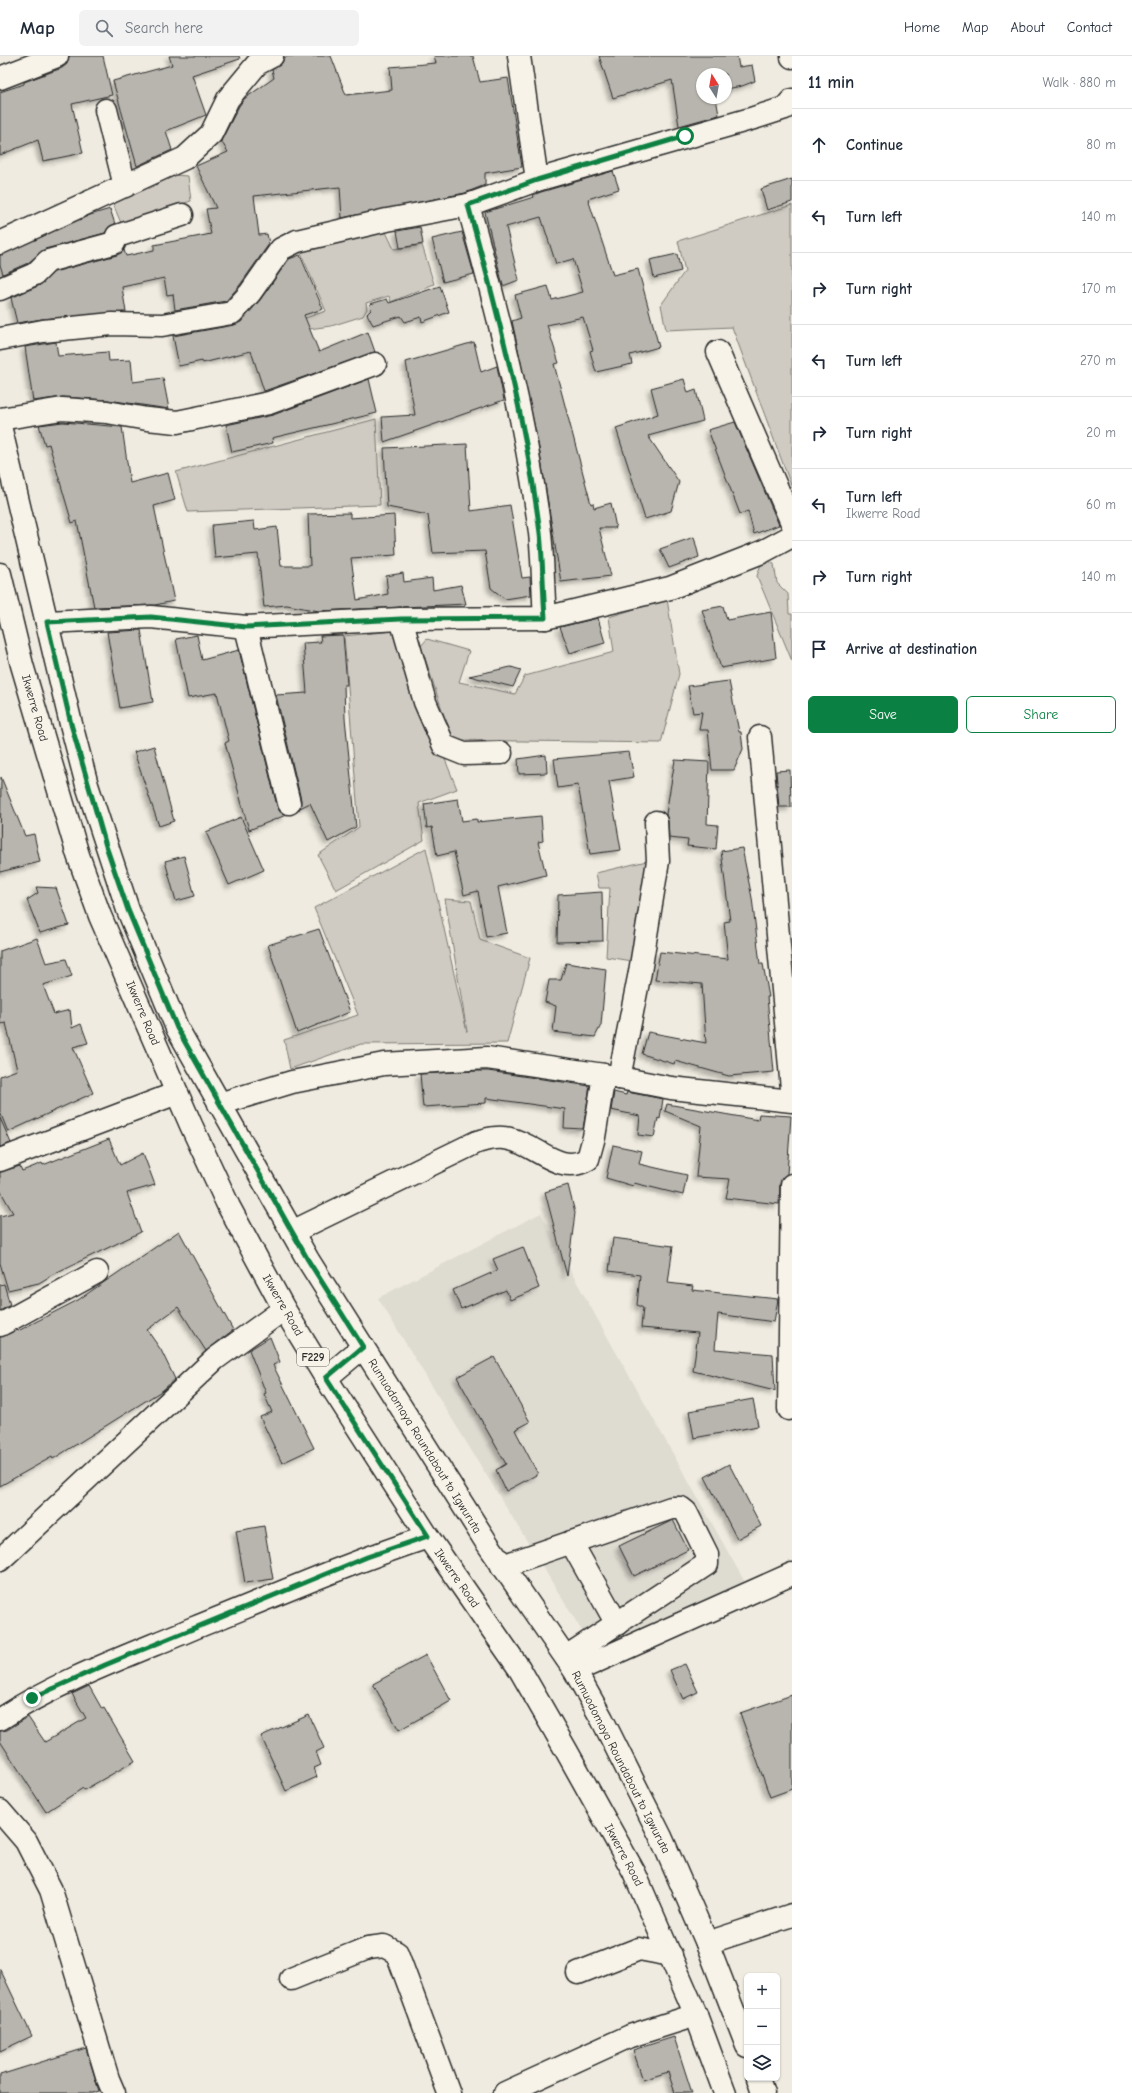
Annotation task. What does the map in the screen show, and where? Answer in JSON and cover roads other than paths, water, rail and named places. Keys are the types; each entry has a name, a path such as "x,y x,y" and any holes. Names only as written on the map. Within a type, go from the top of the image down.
{"street":[{"path":"0,78 58,56"},
{"path":"0,243 185,158 211,134 228,99 257,64 272,56"},
{"path":"519,56 537,180"},
{"path":"0,339 42,331 112,324 162,325 232,313 250,293 281,249 298,241 387,220 468,205 537,180 785,108 792,100"},
{"path":"106,110 125,186"},
{"path":"468,205 500,320 522,421 540,534 545,618"},
{"path":"0,289 35,274 48,261 114,243 117,236 182,215"},
{"path":"718,352 792,523"},
{"path":"0,419 62,409 107,412 147,419 177,422 269,403 375,364"},
{"name":"Rumuodomaya Roundabout to Igwuruta","path":"0,426 87,785 128,910 177,1028 292,1232 502,1566 570,1664 602,1719 661,1837 707,1943 747,2045"},
{"path":"47,622 151,617 246,627 401,619 545,618 670,588 762,552 792,536"},
{"name":"Ikwerre Road","path":"0,574 22,665 78,855 100,916 177,1093 229,1207 284,1309 326,1378 428,1536 519,1668 634,1872 696,2015 725,2093"},
{"path":"401,619 425,702 444,746 464,754 501,753"},
{"path":"246,627 289,802"},
{"path":"760,737 792,1089"},
{"path":"292,1232 477,1142 493,1137 511,1139 562,1164 578,1164 588,1159 640,972 658,860 656,822"},
{"path":"219,1104 292,1082 384,1064 487,1058 612,1076 671,1088 792,1101"},
{"path":"0,1160 177,1093"},
{"path":"789,1409 792,1185"},
{"path":"0,1325 97,1272"},
{"path":"0,1560 216,1359 284,1309"},
{"path":"326,1378 363,1347"},
{"path":"502,1566 671,1508 681,1508 686,1512 707,1554 707,1564 616,1624 570,1664"},
{"path":"0,1719 32,1698 105,1665 367,1557 428,1536"},
{"path":"571,1542 616,1624"},
{"path":"570,1664 792,1574"},
{"path":"0,1811 26,1841 51,1890 108,2079 114,2093"},
{"path":"707,1943 792,1915"},
{"path":"290,1980 368,1948 384,1946 397,1953 449,2093"},
{"path":"578,1973 639,1949 671,1955"},
{"path":"505,2093 630,2036 696,2015"},
{"path":"759,2081 764,2093"}]}
